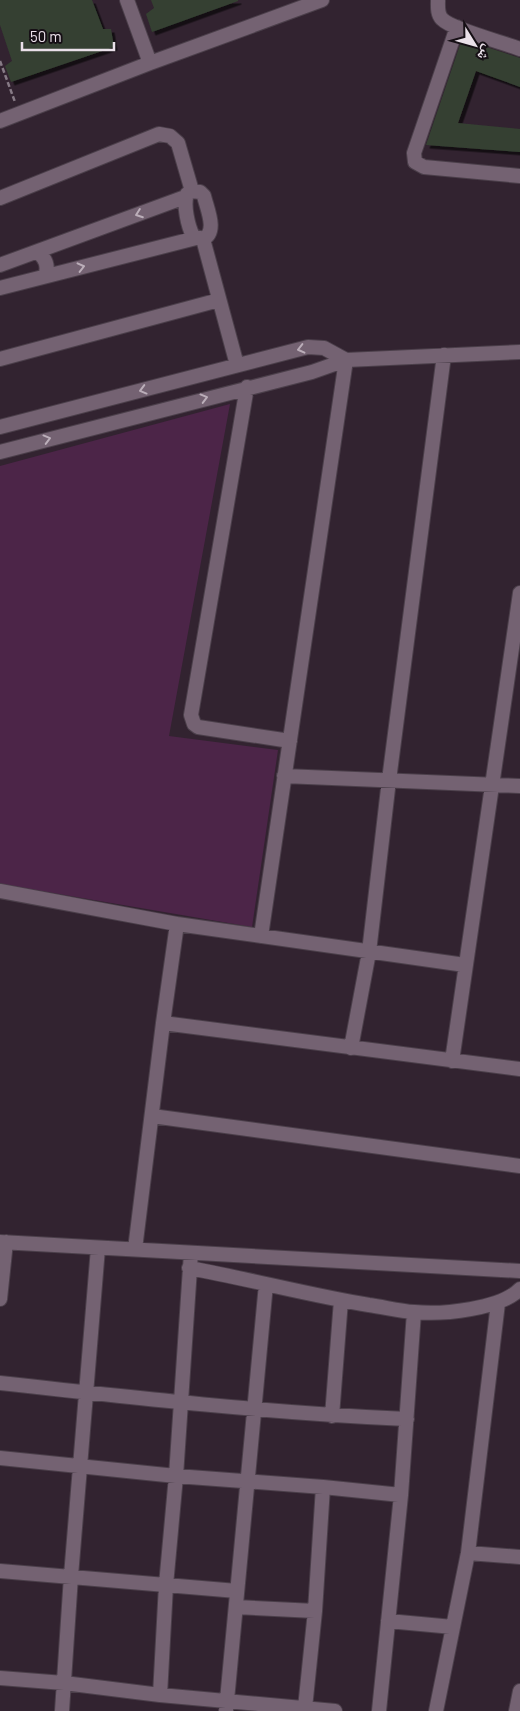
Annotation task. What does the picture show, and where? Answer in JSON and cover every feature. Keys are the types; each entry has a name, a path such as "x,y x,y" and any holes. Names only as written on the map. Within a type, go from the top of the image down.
{"street":[{"path":"127,0 150,63"},
{"path":"0,121 150,63 322,0"},
{"path":"438,0 438,11 442,19 457,27 520,49"},
{"path":"457,27 414,153 415,162 424,167 520,176"},
{"path":"0,198 159,134 170,136 178,143 189,194 192,233 200,238 237,365"},
{"path":"0,265 189,194 200,192 204,196 212,229 209,235 0,288"},
{"path":"36,252 44,258 47,264 45,276"},
{"path":"16,259 12,271 15,278 21,283"},
{"path":"0,359 219,300"},
{"path":"0,428 308,347 324,348 346,360"},
{"path":"0,452 247,387 312,372 346,360 520,352"},
{"path":"351,1048 369,952 389,780 444,355"},
{"path":"261,936 346,360"},
{"path":"247,387 191,715 194,724 198,727 290,741"},
{"path":"452,1060 519,616 520,593"},
{"path":"284,776 520,786"},
{"path":"0,891 177,924 465,965"},
{"path":"135,1249 177,924"},
{"path":"163,1023 520,1069"},
{"path":"152,1116 520,1166"},
{"path":"0,1299 3,1242 520,1271"},
{"path":"62,1711 98,1248"},
{"path":"160,1695 166,1585 176,1476 191,1253"},
{"path":"189,1268 341,1300 414,1312 442,1313 498,1303 514,1295 520,1289"},
{"path":"226,1706 266,1284"},
{"path":"332,1416 341,1300"},
{"path":"436,1711 468,1553 498,1303"},
{"path":"379,1711 401,1495 414,1312"},
{"path":"0,1383 332,1416 407,1419"},
{"path":"0,1458 176,1476 401,1495"},
{"path":"304,1708 315,1611 323,1487"},
{"path":"468,1553 520,1557"},
{"path":"0,1571 237,1592"},
{"path":"236,1607 315,1611"},
{"path":"388,1621 453,1627"},
{"path":"0,1678 64,1683 160,1695 226,1706 304,1708 335,1711"},
{"path":"516,1711 520,1691"}],"path":[{"path":"0,61 19,114"}],"shaded area":[{"path":"230,404 169,736 278,750 252,927 0,884 0,466"}],"building":[{"path":"0,0 92,0 103,29 111,29 114,47 11,82 5,66 12,61 0,25"},
{"path":"151,0 238,1 152,32 146,14 154,8"},
{"path":"462,39 520,58 520,87 476,71 458,123 520,129 520,152 426,145"}]}
